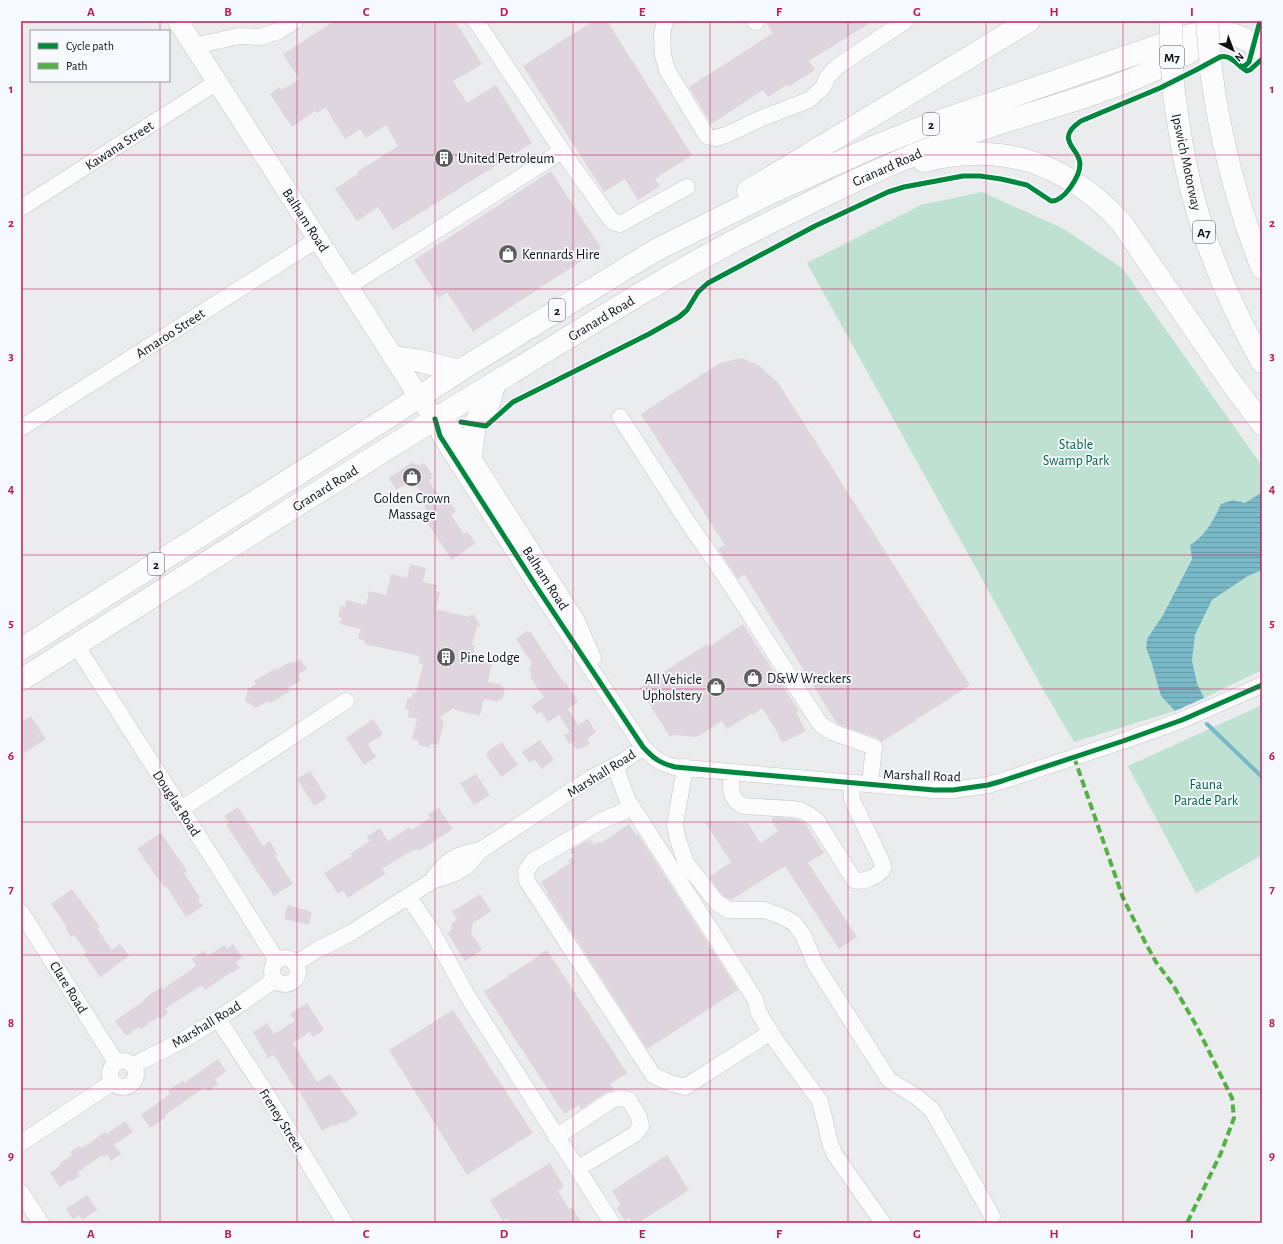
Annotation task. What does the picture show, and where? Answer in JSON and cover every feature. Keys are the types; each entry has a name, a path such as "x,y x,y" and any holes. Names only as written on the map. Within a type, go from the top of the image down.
{"highway":[{"path":"811,152 1007,21"},
{"path":"656,250 771,176 1028,21"},
{"name":"Ipswich Motorway","path":"1171,21 1171,54 1174,93 1188,179 1199,220 1210,252 1248,337 1262,362"},
{"path":"1216,27 1262,30"},
{"path":"1216,27 1246,39 1262,48"},
{"path":"1216,27 1211,70 1221,132 1239,203 1262,268"},
{"name":"Granard Road","path":"21,680 435,418 675,274 755,230 900,160 958,137 1088,97 1131,80 1180,58 1198,47 1216,27"},
{"name":"Granard Road","path":"21,649 459,371 656,250 766,195 928,125 1159,45 1216,27"},
{"path":"843,187 901,168 938,158 983,154 1026,160 1053,170 1073,181 1088,191 1121,222 1228,378 1262,424"},
{"path":"394,357 421,361 459,371"},
{"path":"471,455 476,424 480,414 489,402 495,382"}],"main road":[{"name":"Balham Road","path":"178,21 419,397 435,418"}],"street":[{"path":"194,46 239,36 260,37 280,31 295,21"},
{"path":"476,21 562,151 613,222 620,224 687,187"},
{"path":"665,21 662,34 663,56 667,70 707,136 716,138 809,100 823,86 828,76 837,67 905,21"},
{"name":"Kawana Street","path":"21,208 217,82"},
{"path":"349,286 562,151"},
{"name":"Amaroo Street","path":"21,428 318,239"},
{"path":"620,417 820,724 832,732 874,747 870,784"},
{"name":"Balham Road","path":"435,418 453,428 576,619 602,684"},
{"name":"Balham Road","path":"435,418 440,436 540,592 643,747"},
{"name":"Douglas Road","path":"76,645 277,961"},
{"name":"Marshall Road","path":"295,964 316,950 349,934 432,881 439,870 458,855 481,850 591,778 615,766 643,747 654,759 675,766 851,783 947,790 988,785 1123,741 1182,720 1262,685"},
{"path":"181,809 346,701"},
{"path":"615,766 627,799 632,808 755,999 759,1013 771,1032 820,1101 830,1143 835,1155 883,1223"},
{"path":"685,767 675,825 678,840 686,863 717,903 729,910 764,910 781,916 794,923 803,935 815,964 889,1080 917,1097 932,1110 992,1216"},
{"path":"731,772 731,791 733,798 737,803 743,806 800,810 809,814 817,821 854,880 858,882 866,880 881,871 883,867 852,800 851,783"},
{"path":"632,808 603,820 533,861 526,871 526,880 653,1075 685,1088 771,1032"},
{"path":"408,896 433,933 468,996 556,1137 612,1223"},
{"name":"Clare Road","path":"21,912 116,1062"},
{"path":"284,958 295,964 298,972 294,980 286,984 282,984 275,979 272,972 274,964 277,961 284,958"},
{"name":"Marshall Road","path":"134,1065 189,1037 252,996 275,979"},
{"name":"Freney Street","path":"218,1018 346,1223"},
{"path":"124,1060 134,1065 137,1074 130,1085 121,1087 113,1082 111,1078 111,1069 116,1062 124,1060"},
{"path":"21,1143 113,1082"},
{"path":"556,1137 612,1100 621,1098 629,1100 640,1117 641,1126 635,1134 577,1169"},
{"path":"21,1192 41,1223"}],"green space":[{"name":"Stable Swamp Park","path":"982,192 1064,229 1123,269 1262,466 1262,492 1245,503 1233,500 1222,504 1205,532 1190,545 1192,558 1163,615 1147,639 1146,648 1161,696 1175,711 1074,742 1044,691 807,263 921,205"},
{"path":"1262,570 1262,670 1204,698 1197,683 1192,660 1195,635 1212,600 1248,576"},
{"name":"Fauna Parade Park","path":"1262,705 1262,855 1196,893 1128,766"}],"water":[{"path":"1262,492 1262,570 1248,576 1212,600 1195,635 1192,660 1197,683 1204,698 1175,711 1161,696 1146,648 1147,639 1163,615 1192,559 1190,545 1200,537 1208,527 1221,504 1233,500 1245,503"}],"building":[{"path":"334,21 455,21 482,64 453,81 467,103 496,85 532,143 393,230 378,207 357,221 335,189 358,174 357,172 398,146 386,125 366,138 360,129 345,139 326,108 317,113 315,111 292,127 270,94 280,87 282,90 299,79 283,54"},
{"path":"593,21 607,21 692,155 655,179 660,186 638,200 625,179 604,192 523,66"},
{"path":"765,21 873,21 809,61 815,70 788,87 787,85 768,97 763,90 711,124 689,87 773,33"},
{"name":"Kennards Hire","path":"551,171 601,248 473,332 447,292 439,298 414,260"},
{"path":"742,358 760,366 779,384 970,685 882,742 877,738 837,724 744,574 738,579 718,549 725,545 641,414 720,363"},
{"path":"413,462 419,466 424,463 433,478 429,481 445,505 450,502 456,511 451,515 464,534 467,532 476,543 452,560 423,517 429,514 424,506 429,502 412,480 396,490 389,478"},
{"name":"Pine Lodge","path":"410,564 426,568 423,582 437,585 436,591 440,592 436,609 469,617 473,614 480,625 477,627 472,645 475,645 472,659 492,664 488,682 502,685 501,687 505,688 502,700 498,699 498,702 484,699 480,716 455,710 454,708 440,717 444,722 438,745 431,744 430,748 418,745 419,741 412,739 417,719 408,717 409,710 405,709 408,697 412,698 413,692 416,693 423,664 418,663 420,656 364,644 365,640 358,639 361,629 340,624 342,618 338,617 341,606 345,607 346,600 366,605 369,591 386,595 391,574 407,578"},
{"path":"743,624 799,711 796,712 806,731 782,743 775,728 762,708 753,715 752,713 727,729 722,721 697,737 674,735 670,737 639,688 707,644 709,647"},
{"path":"527,631 528,633 530,631 578,702 568,709 578,725 588,719 596,732 587,739 590,743 581,749 580,748 577,750 572,742 569,744 564,735 570,732 559,715 548,722 541,712 537,714 531,706 544,697 530,677 532,676 529,670 532,663 516,639"},
{"path":"300,659 307,669 298,674 301,680 288,688 290,691 270,703 268,701 256,708 245,701 248,689 256,684 254,681 276,668 277,670 292,661 293,663"},
{"path":"31,716 46,739 21,755 21,722"},
{"path":"373,719 383,734 368,744 376,757 364,765 346,738"},
{"path":"540,740 554,760 542,769 535,760 530,763 522,752"},
{"path":"502,742 518,765 501,777 487,756 487,752"},
{"path":"310,771 327,798 314,806 297,779"},
{"path":"476,774 490,795 474,805 460,783"},
{"path":"238,807 263,846 270,841 277,854 275,856 293,884 274,896 226,825 229,823 224,816"},
{"path":"439,808 453,829 419,851 417,849 414,851 413,850 382,869 385,874 348,898 343,891 338,894 324,873 352,856 350,854 370,841 367,837 380,828 388,841 409,827 411,830 430,818 428,814"},
{"path":"775,817 795,819 805,823 824,853 808,863 857,937 839,949 785,866 731,900 723,896 709,877 731,862 705,822 748,823 760,843 778,831 771,820"},
{"path":"629,824 636,835 638,834 738,990 647,1049 547,894 548,893 541,882 570,863 568,861 574,857 570,850 590,839 594,845 600,841 601,843"},
{"path":"161,833 187,871 184,873 200,897 198,899 203,906 186,917 166,886 164,887 137,849"},
{"path":"72,889 100,927 97,929 112,950 120,944 129,956 100,977 84,954 86,952 74,935 71,937 65,927 66,926 51,904"},
{"path":"480,894 491,911 473,923 471,933 482,950 465,961 447,933 451,931 452,923 457,920 452,912"},
{"path":"288,905 312,912 309,925 284,919"},
{"path":"233,944 242,958 236,962 240,968 232,973 231,972 205,990 202,985 165,1009 168,1013 160,1019 158,1017 141,1029 139,1027 126,1036 115,1021 161,987 163,989 196,966 192,959 204,951 208,956 224,945 227,949"},
{"path":"547,950 627,1073 610,1084 614,1090 607,1092 581,1109 579,1105 564,1114 484,992"},
{"path":"307,1003 324,1030 313,1037 310,1032 293,1043 317,1082 330,1074 358,1114 344,1123 342,1122 335,1126 333,1125 322,1131 298,1089 296,1090 274,1055 268,1058 253,1032 267,1023 274,1034 295,1021 290,1014"},
{"path":"453,1010 533,1133 467,1175 389,1050"},
{"path":"218,1059 226,1071 215,1079 218,1084 208,1091 205,1087 165,1115 166,1117 150,1128 141,1115 170,1094 168,1091 183,1080 184,1083"},
{"path":"125,1121 133,1132 114,1145 121,1154 111,1161 107,1155 104,1157 102,1155 77,1173 80,1176 71,1182 70,1180 60,1187 50,1173 60,1166 59,1164 72,1155 70,1152 79,1146 81,1148 83,1146 84,1147 105,1132 107,1134"},
{"path":"667,1155 689,1190 638,1223 632,1223 629,1218 625,1221 616,1208 621,1205 612,1191"},
{"path":"550,1163 564,1187 558,1191 569,1209 572,1207 582,1223 510,1223 507,1218 503,1222 490,1200"},
{"path":"87,1195 97,1210 82,1220 79,1215 73,1219 66,1209"}],"waterway":[{"path":"1207,724 1262,777"}],"marked path":[{"path":"1074,757 1123,898 1156,962 1173,985 1196,1025 1232,1098 1234,1118 1221,1153 1187,1223"}],"cycle path":[{"path":"1241,67 1249,62 1260,21"},
{"path":"461,422 486,426 513,402 649,334 679,317 687,310 698,292 708,283 815,226 888,192 904,187 963,176 980,176 1027,185 1051,201 1056,200 1066,193 1074,181 1079,169 1079,158 1068,139 1069,133 1081,121 1160,88 1220,57 1228,57 1247,71 1262,59"},
{"path":"435,419 440,436 536,586 643,747 661,762 675,767 934,790 953,790 988,785 1002,781 1123,741 1182,720 1262,685"}],"place":[{"name":"United Petroleum","path":"444,158"},
{"name":"Kennards Hire","path":"508,254"},
{"name":"Golden Crown Massage","path":"412,477"},
{"name":"Pine Lodge","path":"446,657"},
{"name":"D&W Wreckers","path":"753,678"},
{"name":"All Vehicle Upholstery","path":"716,687"}]}
